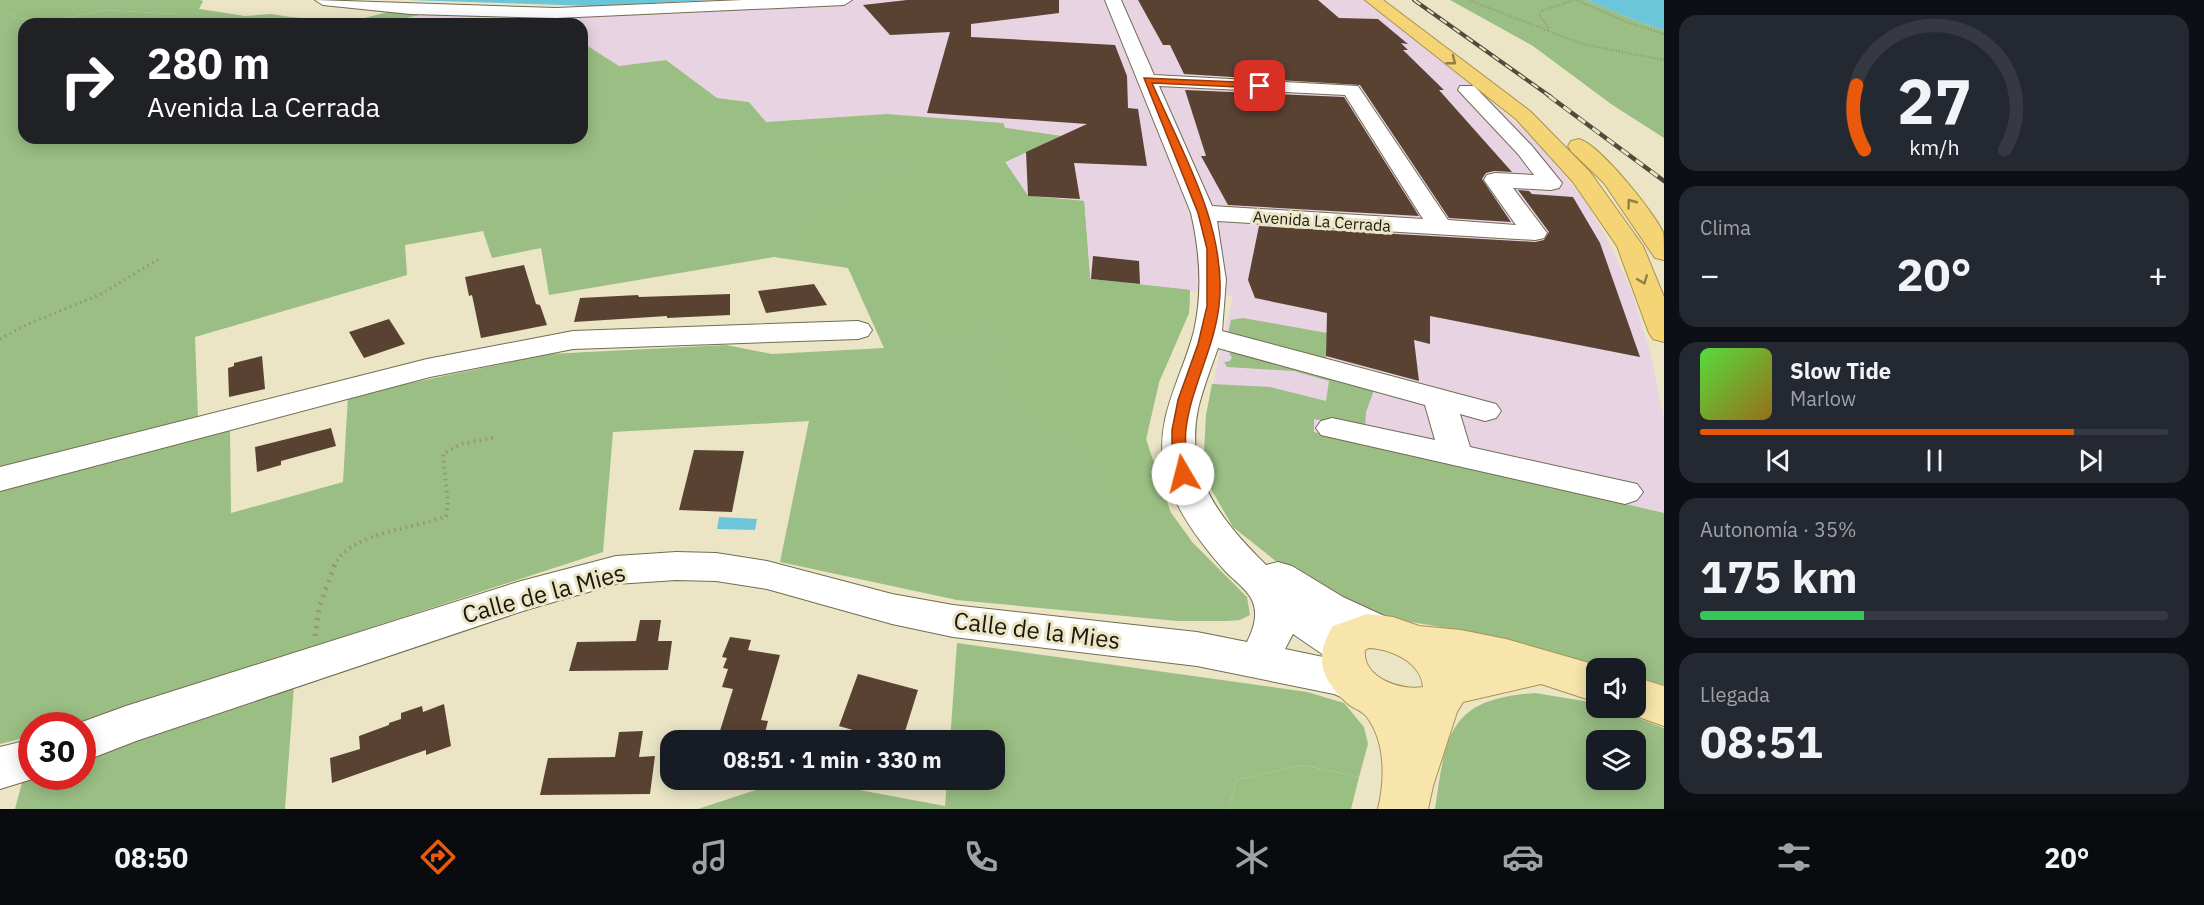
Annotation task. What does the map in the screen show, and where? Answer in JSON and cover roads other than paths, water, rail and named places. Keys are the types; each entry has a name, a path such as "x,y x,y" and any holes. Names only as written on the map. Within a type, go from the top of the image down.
{"highway":[{"path":"1373,0 1523,115 1582,177 1630,246 1664,333"},
{"path":"1394,0 1551,120 1612,178 1664,252"}],"main road":[{"path":"1370,660 1447,645 1490,652 1577,677"},
{"path":"1370,660 1412,709 1426,708 1442,696 1508,671 1535,669 1577,677"},
{"path":"1370,660 1438,665 1445,678 1442,696 1406,797"},
{"path":"1370,660 1404,747 1406,797"},
{"path":"1646,700 1664,706"}],"street":[{"path":"323,0 410,9 556,13 844,0"},
{"path":"1127,10 1147,80 1203,213 1212,249 1213,306 1206,336 1185,400 1179,430 1179,451 1183,474 1191,496 1219,538 1264,584 1318,632 1370,660"},
{"path":"1147,80 1351,90 1442,228"},
{"name":"Avenida La Cerrada","path":"1203,213 1535,233 1495,180 1551,183 1525,150 1467,90"},
{"path":"0,479 427,368 573,340 858,330"},
{"path":"1206,336 1485,411"},
{"path":"1439,399 1456,455"},
{"path":"1332,428 1625,492"},
{"path":"1204,518 1293,587 1338,613 1370,660"},
{"name":"Calle de la Mies","path":"96,737 521,596 616,570 676,566 716,567 767,575 892,609 952,621 1197,649 1342,678 1370,660"},
{"path":"1264,584 1273,602 1276,621 1274,632 1265,648"},
{"name":"Calle de la Mies","path":"1197,649 1265,648 1370,660"},
{"path":"0,768 18,763"}],"water":[{"path":"408,0 713,0 591,6"},
{"path":"1587,0 1664,0 1664,30 1639,22"},
{"path":"719,517 757,519 755,530 717,529"}],"railway":[{"path":"1414,0 1551,97"},
{"path":"1549,96 1664,181"}]}
